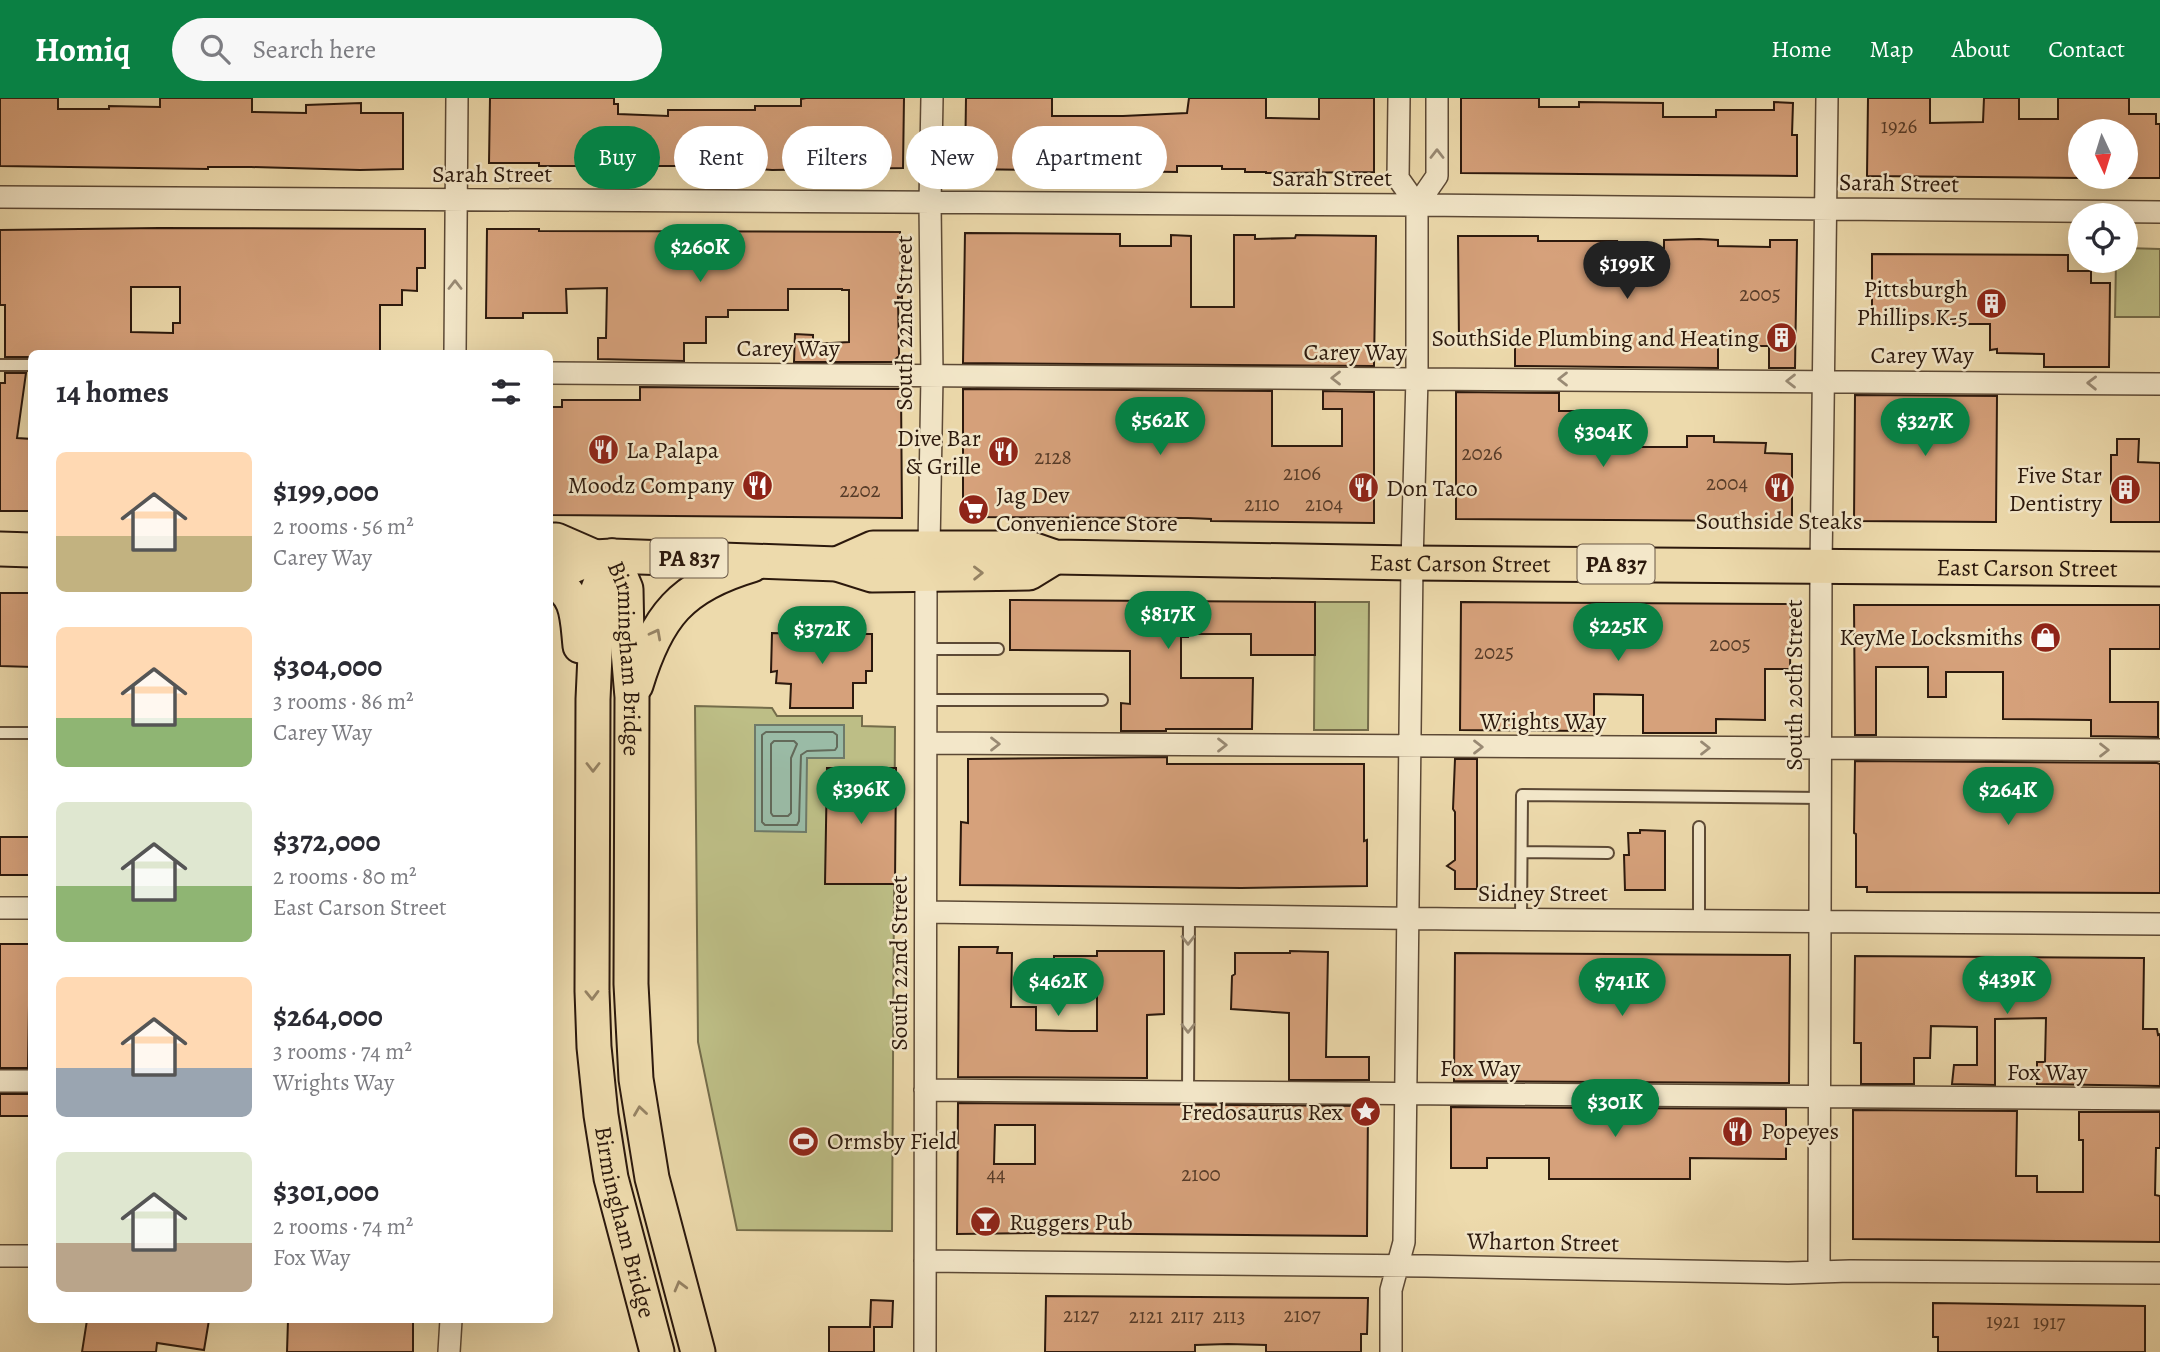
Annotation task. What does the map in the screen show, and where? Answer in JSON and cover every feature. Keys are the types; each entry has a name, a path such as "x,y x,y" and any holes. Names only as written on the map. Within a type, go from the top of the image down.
{"main road":[{"name":"East Carson Street","path":"553,540 604,557 837,564 872,575 928,561 1029,573 1055,557 1412,563 2160,569"},
{"path":"0,549 28,550"},
{"name":"East Carson Street","path":"553,572 604,557"},
{"name":"Birmingham Bridge","path":"604,557 626,589 632,697 631,984 636,1079 652,1178 698,1352"},
{"name":"Birmingham Bridge","path":"604,557 598,589 593,699 594,1047 611,1178 657,1352"},
{"path":"632,697 645,656 668,613 683,599 719,577 767,560"},
{"path":"553,582 567,593 575,604 582,660 593,699"}],"street":[{"path":"455,350 457,98"},
{"name":"South 22nd Street","path":"925,1352 926,649 932,376 932,98"},
{"path":"1391,1352 1391,1290 1404,1242 1409,746 1418,378 1417,205 1398,178 1399,98"},
{"path":"1417,205 1437,176 1437,98"},
{"name":"South 20th Street","path":"1819,1272 1821,566 1827,98"},
{"name":"Sarah Street","path":"0,197 2160,212"},
{"name":"Carey Way","path":"553,373 2160,384"},
{"name":"Wrights Way","path":"926,743 2160,750"},
{"path":"0,908 28,908"},
{"name":"Sidney Street","path":"926,912 1408,919 2160,924"},
{"path":"0,1081 28,1081"},
{"name":"Fox Way","path":"925,1090 2160,1099"},
{"path":"0,1256 28,1256"},
{"name":"Wharton Street","path":"925,1261 1819,1272 2160,1272"},
{"path":"449,1352 451,1323"}],"lane":[{"path":"0,365 28,365"},
{"path":"926,649 998,649"},
{"path":"926,700 1102,700"},
{"path":"0,733 28,733"},
{"path":"1521,919 1522,795 1820,798"},
{"path":"1699,827 1699,920"},
{"path":"1522,852 1608,853"},
{"path":"1188,1092 1189,916"}],"green space":[{"path":"2138,248 2160,249 2160,317 2115,317 2116,273 2138,273"},
{"path":"1315,602 1369,602 1368,730 1314,730"},
{"path":"695,706 772,708 777,716 862,716 862,726 895,727 892,1231 737,1230 698,1042"}],"water":[{"path":"755,725 844,725 844,758 807,758 806,832 755,831"}],"building":[{"path":"0,98 58,98 58,109 109,109 109,106 160,107 160,98 252,98 252,112 306,113 306,105 361,103 361,113 403,113 403,169 0,166"},
{"path":"490,98 614,98 614,104 618,104 618,114 668,116 668,110 755,110 755,106 801,106 801,99 806,98 904,98 903,168 892,168 892,126 782,126 782,170 768,170 768,126 674,126 674,166 660,166 660,126 574,126 574,166 489,163"},
{"path":"966,98 1052,98 1052,116 1123,116 1187,113 1189,98 1266,98 1266,118 1319,119 1319,98 1374,98 1374,172 1266,173 1222,169 1222,166 1177,166 1177,172 1167,172 1167,126 1012,126 1012,170 998,169 998,126 966,126"},
{"path":"1461,98 1539,98 1539,107 1579,107 1579,102 1663,103 1663,117 1716,117 1716,110 1774,110 1774,102 1793,103 1792,135 1797,135 1797,176 1461,173"},
{"path":"1868,98 1930,98 1930,123 1983,122 1984,98 2019,98 2019,119 2058,119 2058,98 2129,98 2129,114 2156,114 2156,124 2160,124 2160,178 2138,178 2138,119 2068,119 2068,178 1867,176"},
{"path":"425,229 425,268 417,268 417,291 402,290 402,305 380,305 380,350 28,350 28,357 5,357 5,305 0,305 0,230","holes":["131,287 180,287 180,323 173,323 173,333 131,332"]},
{"path":"487,229 900,232 902,298 898,297 899,356 892,362 794,362 795,334 813,335 813,344 849,342 849,290 788,289 788,310 728,310 728,317 706,317 706,343 684,343 684,361 598,359 598,338 606,338 607,288 566,289 567,313 523,313 523,318 486,318"},
{"path":"965,233 1120,234 1120,246 1171,246 1171,235 1191,236 1191,307 1234,307 1234,235 1255,235 1255,239 1295,238 1296,235 1376,236 1374,366 963,363"},
{"path":"1458,236 1538,236 1538,241 1617,241 1616,247 1664,248 1664,240 1718,240 1718,246 1770,247 1770,240 1797,240 1795,368 1769,368 1769,346 1718,346 1718,368 1515,366 1515,344 1459,344"},
{"name":"Pittsburgh Phillips K-5","path":"1872,254 2068,255 2068,273 2091,273 2091,283 2110,283 2109,367 2044,367 2044,354 1997,353 1997,349 1990,350 1990,324 1872,324"},
{"path":"5,373 26,373 17,438 28,439 28,511 0,511 0,383 5,383"},
{"path":"640,387 901,389 902,518 553,515 553,407 562,407 562,400 640,400"},
{"path":"963,389 1272,391 1272,446 1342,446 1342,409 1323,409 1323,391 1374,392 1374,523 1211,521 1188,518 963,517"},
{"path":"1456,392 1559,393 1559,411 1586,411 1586,428 1633,428 1633,447 1687,447 1687,436 1714,436 1714,442 1766,443 1765,453 1792,454 1792,521 1456,519"},
{"path":"1855,395 1997,396 1996,522 1854,521"},
{"name":"Five Star Dentistry","path":"2117,439 2139,439 2138,462 2160,463 2160,522 2111,522 2111,455 2117,455"},
{"path":"0,593 28,593 28,667 0,666"},
{"path":"1010,600 1315,602 1315,655 1251,655 1251,634 1188,634 1188,637 1181,637 1181,678 1253,678 1252,729 1121,731 1121,703 1130,704 1130,651 1010,650"},
{"path":"1461,602 1791,604 1790,669 1765,669 1765,720 1716,719 1716,733 1643,733 1643,695 1594,694 1594,731 1460,730"},
{"path":"1854,605 2160,605 2160,649 2110,649 2110,702 2158,702 2158,737 2091,736 2091,720 2003,719 2003,672 1946,672 1946,697 1928,697 1928,667 1876,667 1876,735 1855,735"},
{"path":"808,629 836,629 836,634 872,634 872,671 866,671 866,683 853,683 853,708 790,708 791,684 776,683 777,671 771,672 772,633 808,634"},
{"path":"1167,757 1167,764 1364,764 1367,886 1241,888 960,885 961,822 968,823 968,759"},
{"path":"1455,759 1477,759 1477,889 1455,889 1455,871 1447,866 1455,860"},
{"path":"1855,761 2160,764 2160,893 1867,892 1867,887 1856,887"},
{"path":"827,768 896,768 895,884 825,884"},
{"path":"1640,830 1665,831 1665,890 1625,890 1624,855 1629,855 1628,833 1640,833"},
{"path":"0,837 28,837 28,875 0,875"},
{"path":"0,944 28,944 28,1068 0,1068"},
{"path":"959,947 998,947 997,953 1012,953 1011,1007 1036,1007 1036,1030 1071,1031 1097,1031 1097,993 1091,993 1090,979 1054,980 1054,956 1097,956 1097,951 1164,951 1164,1014 1147,1015 1147,1078 958,1077"},
{"path":"1328,952 1326,1057 1369,1057 1369,1080 1289,1080 1289,1013 1231,1009 1235,953"},
{"path":"1455,953 1790,955 1789,1083 1454,1081"},
{"path":"1855,956 2144,958 2143,1029 2157,1029 2158,1035 2160,1034 2160,1086 2037,1084 2037,1062 2045,1062 2046,1018 1995,1019 1995,1085 1952,1084 1954,1065 1977,1065 1977,1027 1931,1026 1930,1058 1914,1058 1914,1084 1861,1084 1861,1043 1854,1043"},
{"path":"0,1094 28,1094 28,1116 0,1116"},
{"path":"958,1103 1368,1106 1367,1236 957,1234","holes":["995,1125 1035,1125 1035,1164 994,1164"]},
{"path":"1451,1107 1786,1109 1786,1159 1690,1158 1690,1179 1549,1179 1549,1158 1487,1158 1487,1168 1451,1168"},
{"path":"1853,1110 2017,1111 2016,1176 2037,1176 2037,1192 2083,1192 2083,1140 2079,1140 2079,1112 2160,1112 2160,1148 2156,1148 2155,1195 2160,1196 2160,1242 1853,1239"},
{"path":"1046,1296 1368,1298 1367,1334 1361,1334 1361,1352 1266,1352 1266,1345 1228,1344 1195,1345 1195,1352 1045,1352"},
{"path":"871,1300 893,1301 892,1327 874,1327 874,1352 829,1352 829,1327 870,1327"},
{"path":"1933,1303 2145,1306 2145,1352 1938,1352 1938,1337 1933,1337"},
{"path":"87,1323 208,1323 204,1350 157,1343 156,1352 82,1352"},
{"path":"288,1323 413,1323 413,1352 287,1352"}],"place":[{"name":"Pittsburgh Phillips K-5","path":"1991,303"},
{"name":"SouthSide Plumbing and Heating","path":"1782,338"},
{"name":"La Palapa","path":"603,450"},
{"name":"Dive Bar & Grille","path":"1004,452"},
{"name":"Moodz Company","path":"757,485"},
{"name":"Southside Steaks","path":"1779,487"},
{"name":"Don Taco","path":"1363,488"},
{"name":"Five Star Dentistry","path":"2125,489"},
{"name":"Jag Dev Convenience Store","path":"973,509"},
{"name":"KeyMe Locksmiths","path":"2046,637"},
{"name":"Fredosaurus Rex","path":"1366,1112"},
{"name":"Popeyes","path":"1738,1131"},
{"name":"Ormsby Field","path":"804,1141"},
{"name":"Ruggers Pub","path":"986,1222"}]}
